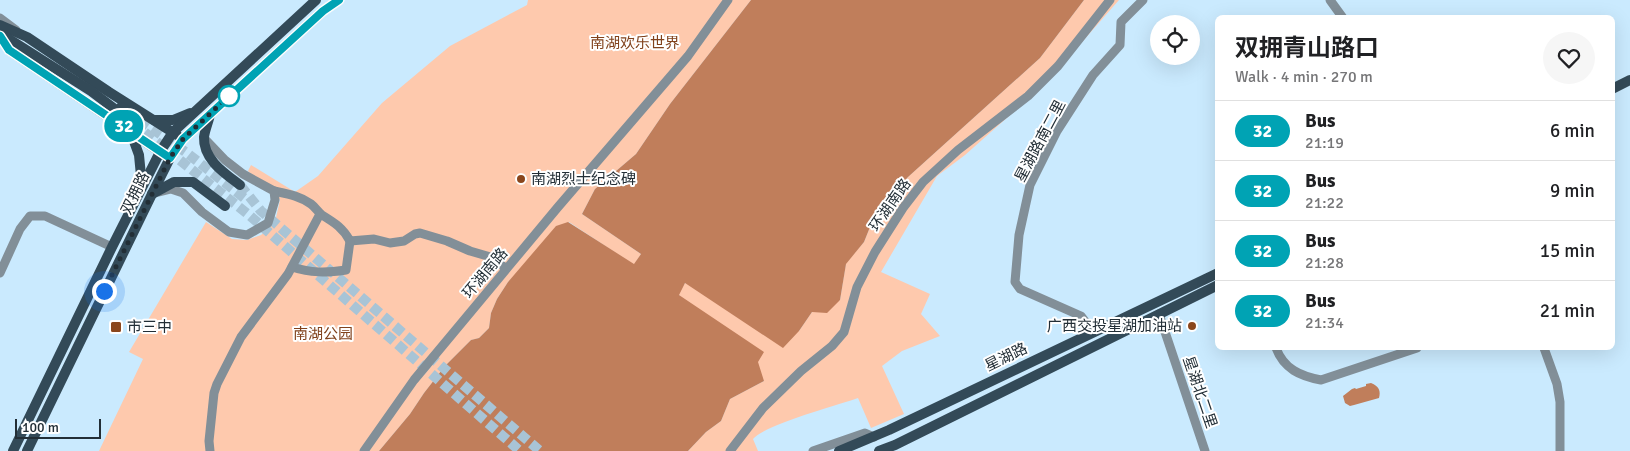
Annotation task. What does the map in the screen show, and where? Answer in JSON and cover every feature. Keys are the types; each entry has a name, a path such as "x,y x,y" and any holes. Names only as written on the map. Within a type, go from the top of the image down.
{"main road":[{"name":"双拥路","path":"13,451 142,187 160,152 173,132 316,0"},
{"name":"双拥路","path":"27,451 170,158 183,139 323,11 338,0"},
{"path":"0,25 27,37 183,139"},
{"path":"0,25 133,124 139,155 142,187"},
{"path":"0,35 9,50 133,124"},
{"path":"0,35 83,86 133,124 160,152 170,158"},
{"path":"1615,80 1630,73"},
{"path":"1615,88 1630,80"},
{"path":"154,120 173,120 195,110"},
{"path":"211,113 204,138 209,156 223,173 240,185"},
{"path":"152,194 174,182 193,182 225,206"},
{"name":"星湖路","path":"839,451 889,430 1215,274"},
{"name":"星湖路","path":"879,451 896,448 1215,286"},
{"path":"889,430 896,448"},
{"path":"874,437 879,451"}],"street":[{"name":"环湖南路","path":"364,451 414,380 688,56 728,0"},
{"name":"环湖南路","path":"730,451 763,408 801,371 832,346 844,332 857,287 875,252 903,208 923,182 958,150 1028,96 1058,66 1110,0"},
{"name":"星湖路南二里","path":"1093,332 1081,316 1020,289 1015,282 1019,235 1030,185 1057,131 1093,75 1120,45 1122,22 1143,0"},
{"path":"1330,0 1341,15"},
{"path":"0,18 27,37"},
{"path":"0,43 9,50"},
{"path":"204,138 225,160 243,174 274,191 299,196 313,206 320,214 335,222 345,232 350,241 346,270 323,273 306,272 292,267"},
{"path":"152,194 171,190 183,193 202,212 229,232 247,235 268,223 276,200 274,191"},
{"path":"210,451 209,441 214,391 241,337 292,267 320,214"},
{"path":"0,273 20,229 30,216 45,216 112,247"},
{"path":"350,241 374,239 390,243 404,241 415,234 420,234 447,241 470,251 494,258 506,269"},
{"name":"星湖北二里","path":"1159,314 1205,451"},
{"path":"1277,350 1285,364 1295,372 1308,378 1321,380 1411,350"},
{"path":"1545,350 1557,384 1560,402 1560,451"},
{"path":"813,451 865,432 874,437"}],"green space":[{"name":"南湖公园","path":"528,0 751,0 670,104 636,154 595,189 582,214 641,254 634,265 569,222 508,282 491,313 489,328 479,338 471,340 445,366 410,414 379,451 99,451 143,359 129,352 206,222 232,239 247,240 261,235 275,222 280,200 248,171 251,165 295,192 318,176 382,103 450,46 527,5"},
{"path":"1084,0 1119,0 1060,67 1026,101 965,155 937,176 881,272 930,294 921,314 940,336 902,351 882,366 904,414 871,428 858,398 771,428 753,439 758,451 688,451 706,432 721,421 730,399 764,381 678,294 685,283 799,331 812,312 840,300 846,263 864,242 876,212 908,177 1040,58"}],"shaded area":[{"path":"751,0 1084,0 1040,58 908,177 876,212 864,242 846,264 840,300 827,313 812,312 799,331 783,348 685,283 679,295 764,352 758,362 764,381 730,399 721,421 706,432 688,451 379,451 410,414 445,366 471,340 479,338 489,328 491,313 508,282 556,226 568,222 634,264 641,254 582,214 595,189 636,154 670,104"},
{"path":"1371,383 1379,389 1379,398 1350,406 1345,403 1343,396 1352,389"}],"tunnel":[{"path":"140,120 187,153 248,201"},
{"path":"133,123 249,215 520,451"},
{"path":"240,185 261,211 540,451"}],"bus line":[{"name":"32","path":"0,36 9,50 170,158 183,139 323,11 339,0"}],"place":[{"name":"南湖烈士纪念碑","path":"521,179"},
{"name":"广西交投星湖加油站","path":"1192,326"},
{"name":"市三中","path":"116,327"}],"route":[{"path":"104,291 170,158 183,139 229,96"}],"park label":[{"name":"南湖欢乐世界","path":"635,43"}]}
